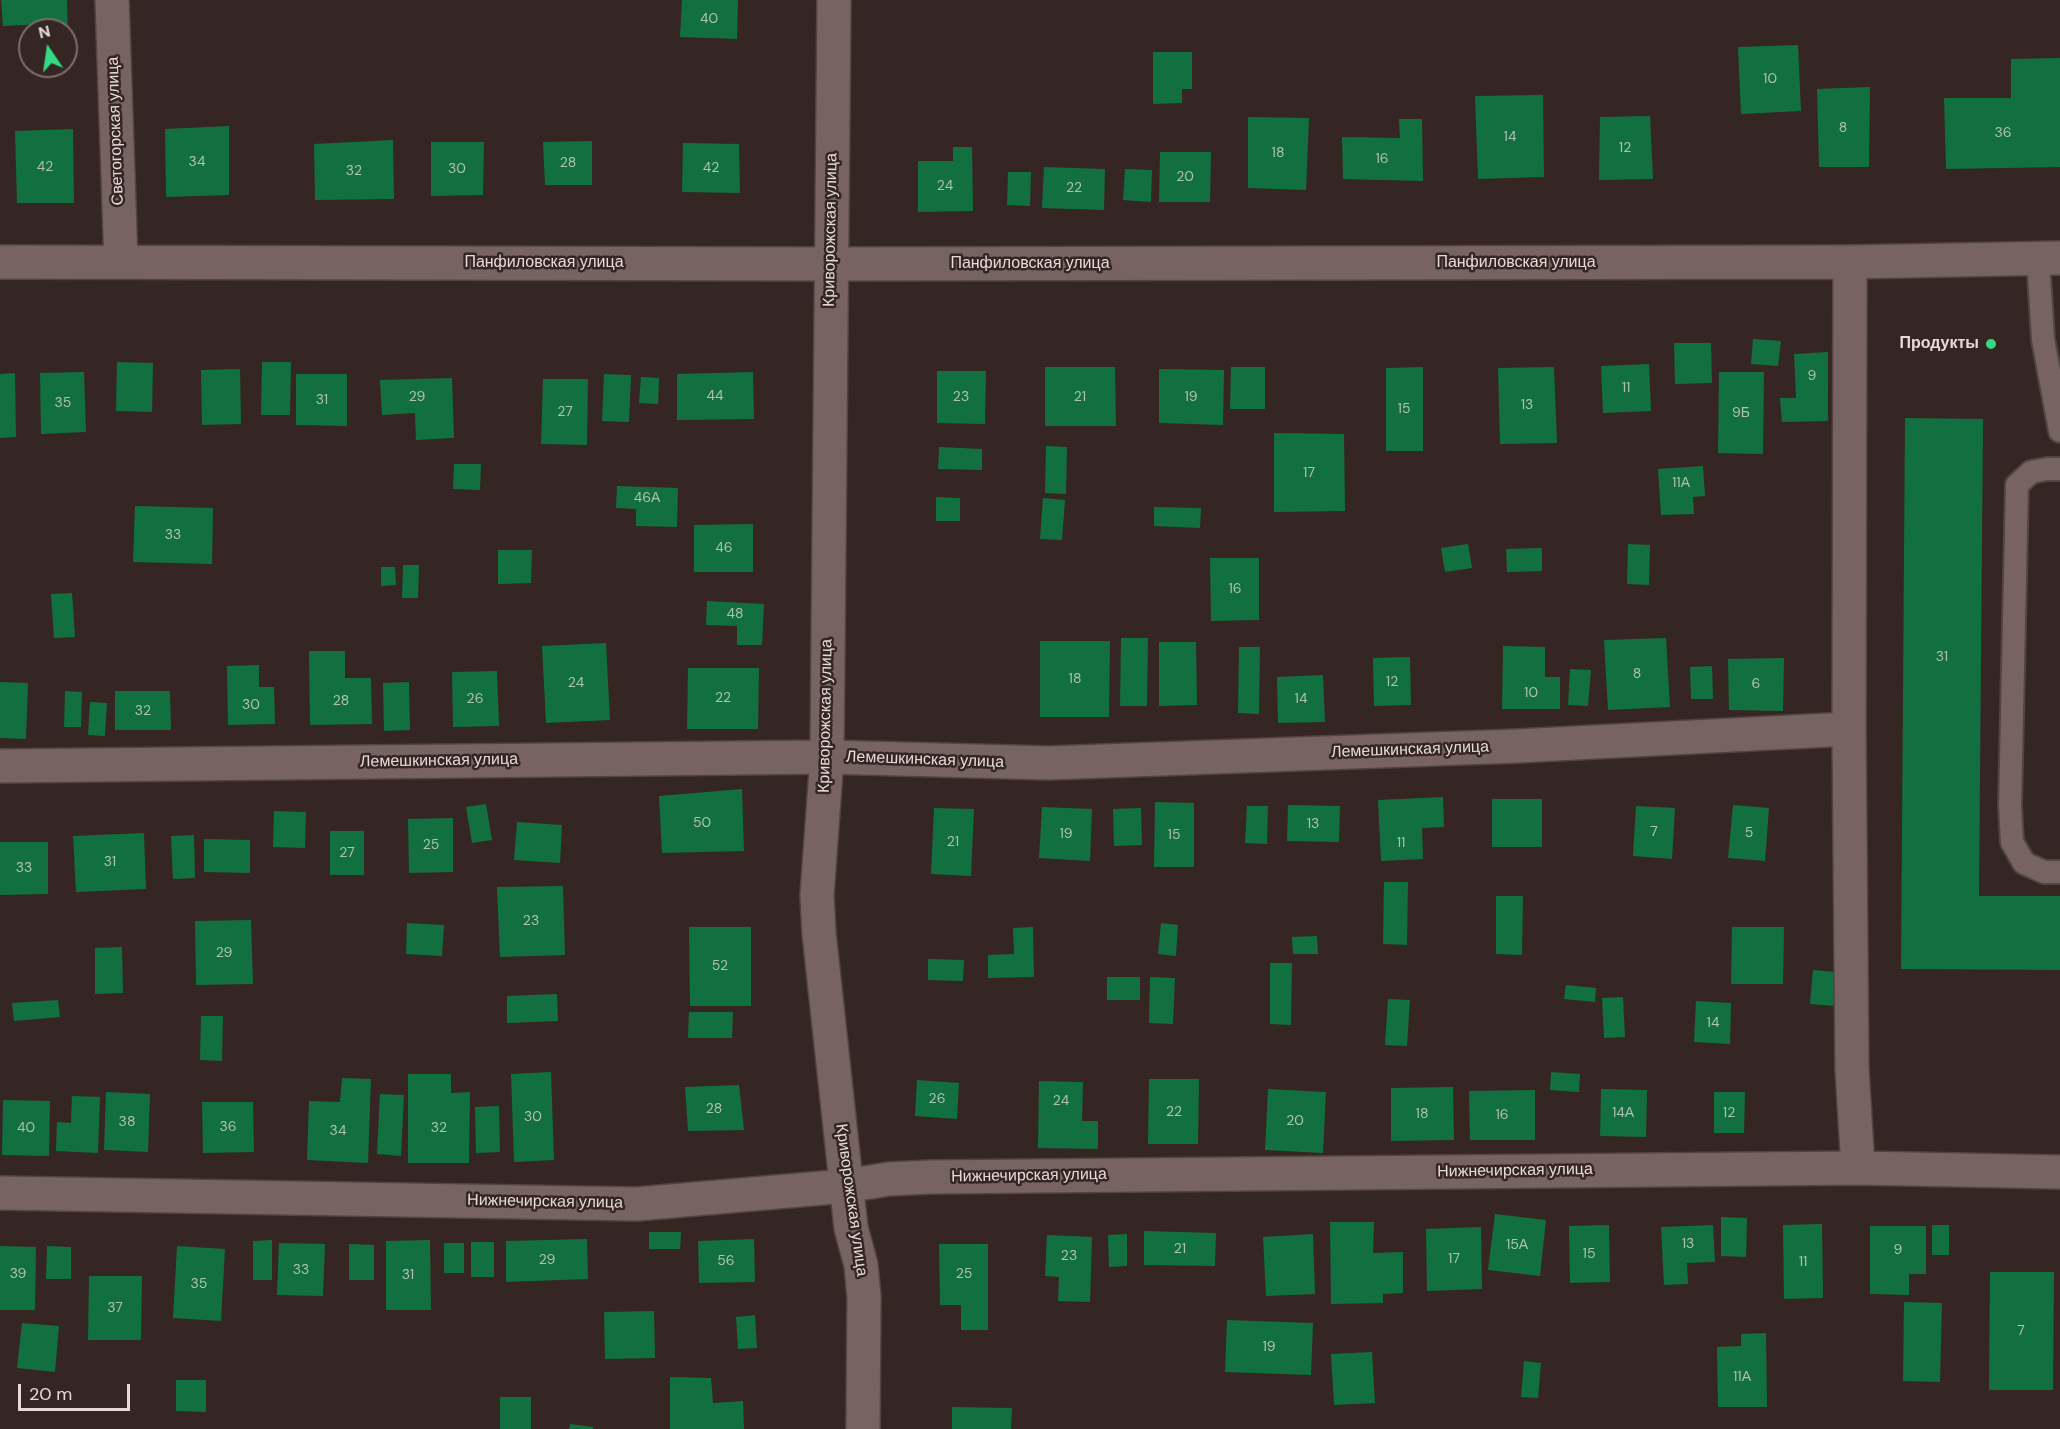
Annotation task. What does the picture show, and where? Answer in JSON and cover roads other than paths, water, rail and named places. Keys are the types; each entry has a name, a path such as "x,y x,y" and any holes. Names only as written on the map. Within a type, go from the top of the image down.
{"street":[{"name":"Светогорская улица","path":"112,0 121,262"},
{"name":"Криворожская улица","path":"834,0 827,757 817,895 846,1186 851,1228 861,1265 864,1297 863,1429"},
{"name":"Панфиловская улица","path":"0,262 830,264 1850,262 2049,258"},
{"path":"1850,262 1848,729 1852,1069 1858,1168"},
{"name":"Лемешкинская улица","path":"0,766 827,757 1049,764 1517,746 1848,729"},
{"name":"Нижнечирская улица","path":"0,1192 637,1204 846,1186 889,1179 931,1177 1858,1168 2060,1172"}],"lane":[{"path":"2049,258 2043,339 2060,430"},
{"path":"2060,469 2031,472 2017,485 2010,806 2012,842 2024,863 2044,872 2060,872"}],"place":[{"name":"Продукты","path":"1991,344"}]}
